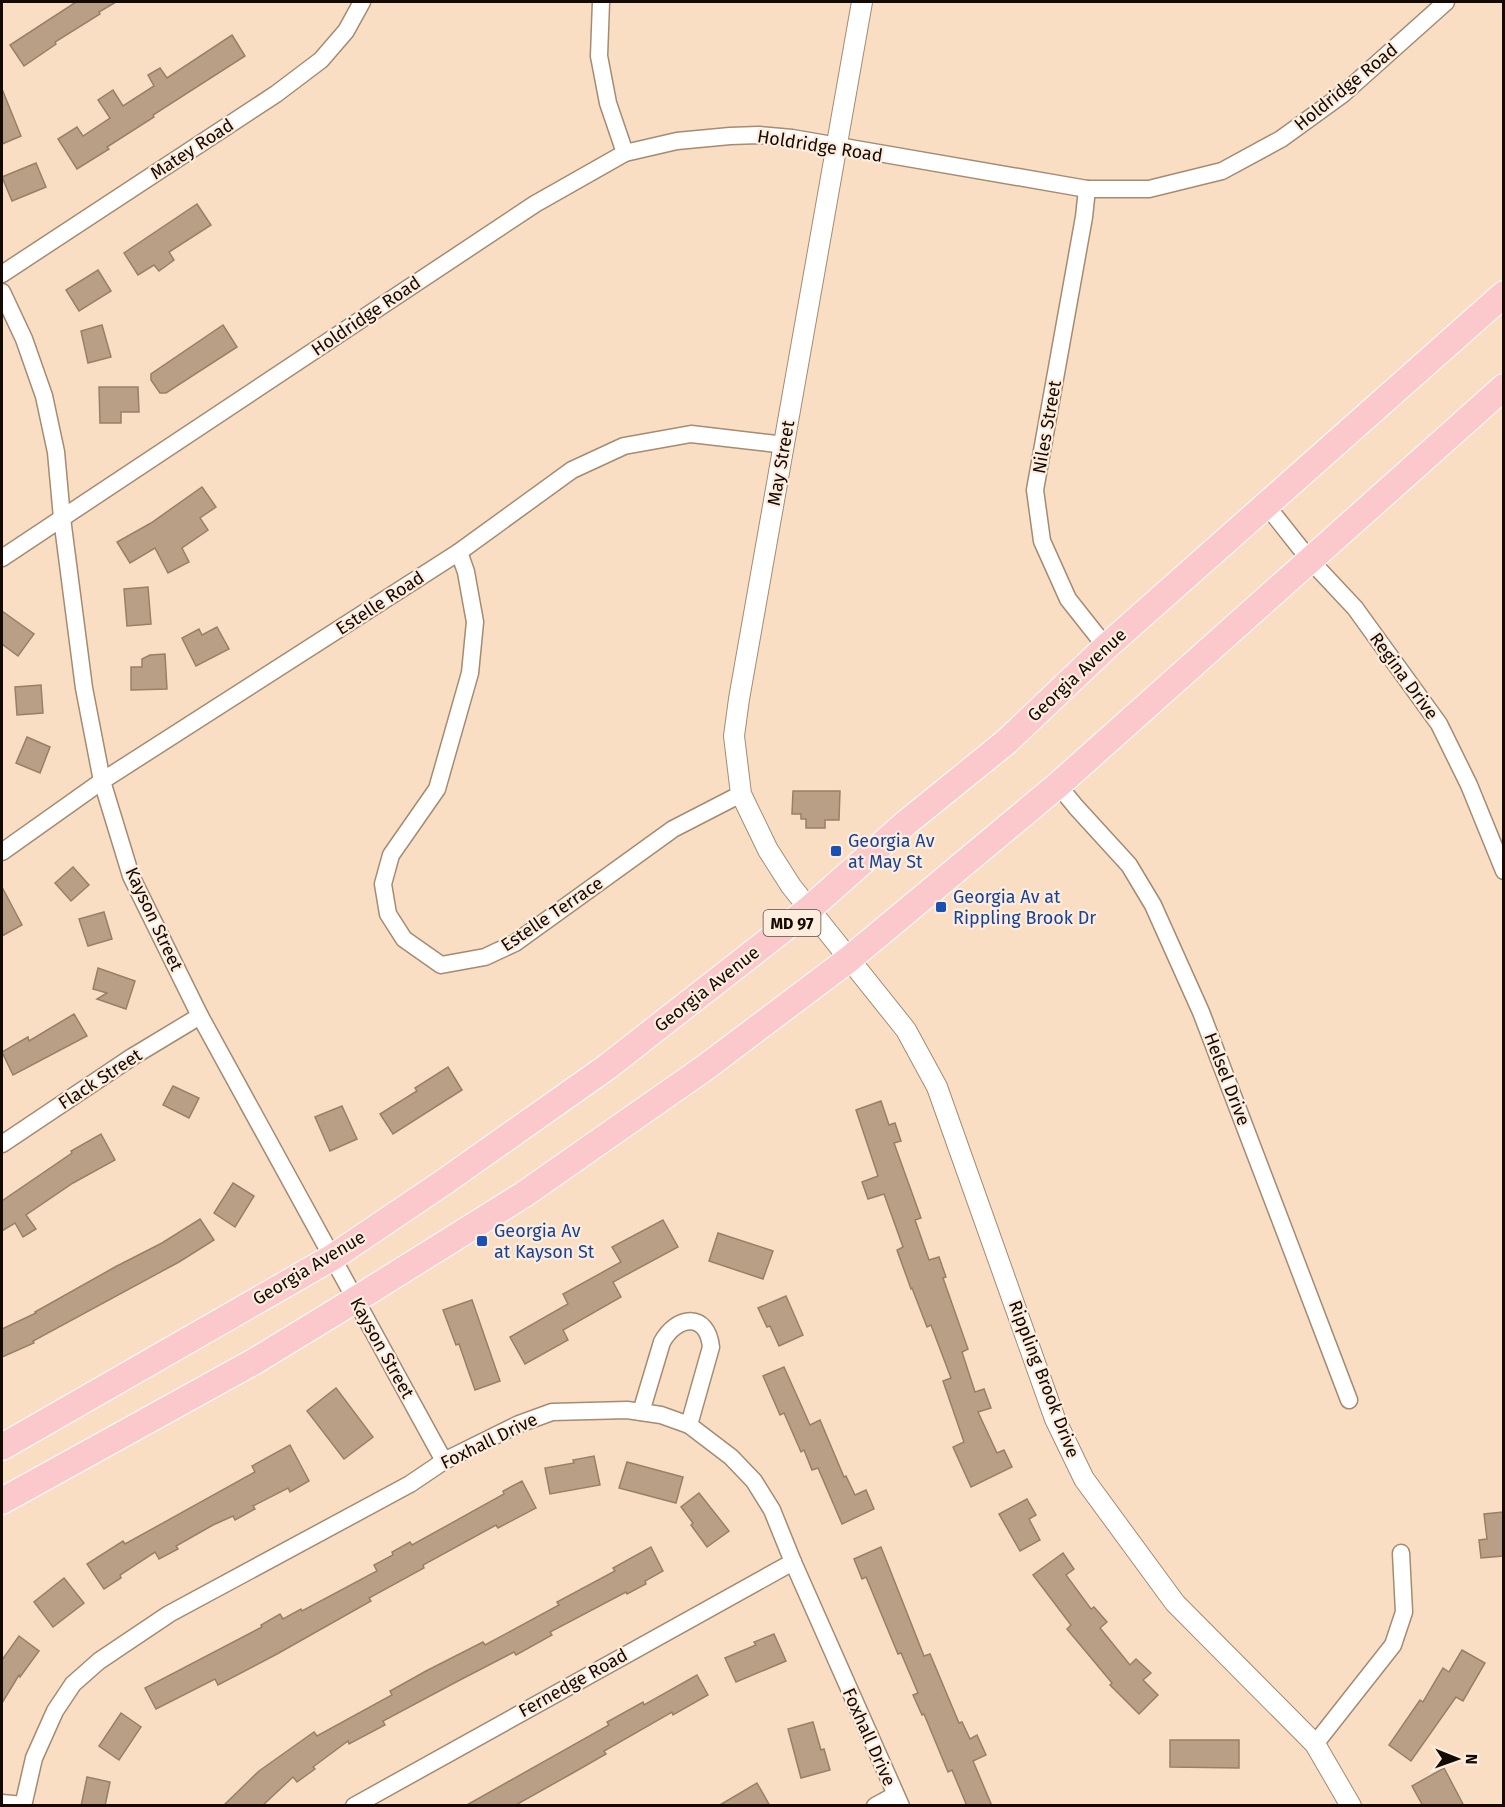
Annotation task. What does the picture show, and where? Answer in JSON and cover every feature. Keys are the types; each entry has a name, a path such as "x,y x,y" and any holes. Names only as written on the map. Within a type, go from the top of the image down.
{"main road":[{"name":"Georgia Avenue","path":"2,1447 333,1257 607,1067 810,909 906,823 1006,742 1106,647 1503,294"},
{"path":"2,1501 255,1361 355,1300 523,1195 706,1067 848,960 1058,785 1503,387"}],"street":[{"name":"Matey Road","path":"2,274 303,74 321,60 346,31 362,2"},
{"path":"601,2 599,56 608,103 626,153"},
{"name":"May Street","path":"810,909 791,886 768,850 741,794 734,736 862,2"},
{"name":"Holdridge Road","path":"2,558 535,204 626,153 677,141 759,135 792,138 1087,189 1149,189 1222,171 1281,139 1343,94 1446,2"},
{"name":"Niles Street","path":"1087,189 1084,217 1035,490 1042,541 1059,580 1068,599 1106,647"},
{"name":"Kayson Street","path":"2,292 24,339 44,396 56,452 62,518 84,688 102,781 130,876 200,1016 444,1461"},
{"name":"Estelle Road","path":"2,852 102,781 459,552 572,470 624,446 691,434 784,445"},
{"name":"Regina Drive","path":"1267,506 1309,560 1355,608 1439,724 1469,785 1503,871"},
{"name":"Estelle Terrace","path":"459,552 466,572 475,622 470,673 437,789 391,855 383,884 388,914 404,939 441,965 485,957 515,943 673,829 741,794"},
{"name":"Helsel Drive","path":"1058,785 1129,864 1153,905 1202,1012 1349,1400"},
{"name":"Rippling Brook Drive","path":"810,909 848,960 906,1030 938,1087 1055,1419 1084,1479 1175,1603 1315,1744 1351,1806"},
{"name":"Flack Street","path":"2,1144 132,1057 200,1016"},
{"path":"641,1412 662,1342 668,1331 682,1322 692,1321 702,1324 710,1335 711,1347 689,1425"},
{"name":"Foxhall Drive","path":"23,1805 34,1758 55,1711 73,1684 99,1661 169,1614 410,1484 444,1461 519,1424 552,1412 627,1410 661,1415 689,1425 731,1457 754,1481 772,1510 898,1800"},
{"path":"1315,1744 1393,1645 1404,1612 1401,1553"},
{"name":"Fernedge Road","path":"354,1806 793,1562"},
{"path":"875,1806 898,1800"},
{"path":"2,1803 23,1805"}],"building":[{"path":"76,2 116,2 55,42 56,44 24,66 10,45"},
{"path":"232,35 245,56 153,115 154,117 107,147 109,149 77,169 58,139 77,127 83,136 110,118 98,100 113,90 123,106 154,86 148,75 160,68 167,78"},
{"path":"2,89 21,136 2,144"},
{"path":"36,163 46,187 12,201 2,177"},
{"path":"197,204 211,225 169,252 174,260 159,271 154,265 138,275 124,253"},
{"path":"98,270 111,291 79,311 66,290"},
{"path":"102,325 111,357 88,363 81,331"},
{"path":"223,325 237,347 166,393 160,393 151,380 151,374"},
{"path":"99,387 138,387 139,412 121,412 121,423 100,423"},
{"path":"202,487 216,507 200,518 208,530 182,548 189,562 168,573 155,548 130,563 117,542 151,523"},
{"path":"148,587 151,624 127,626 124,589"},
{"path":"2,611 34,634 18,656 2,644"},
{"path":"217,627 229,649 196,666 182,638 199,629 202,635"},
{"path":"165,654 167,689 131,690 131,667 142,667 142,659 150,655"},
{"path":"41,685 43,713 17,715 15,687"},
{"path":"27,737 50,747 40,773 16,763"},
{"path":"793,791 840,791 839,820 825,820 825,828 806,828 806,819 801,819 801,814 792,814"},
{"path":"73,867 89,885 71,901 55,883"},
{"path":"2,887 22,925 2,936"},
{"path":"104,912 112,939 88,946 79,919"},
{"path":"98,968 135,981 126,1009 97,999 107,993 93,989"},
{"path":"74,1014 87,1036 13,1075 2,1052 28,1037 29,1041"},
{"path":"448,1067 462,1090 393,1134 380,1114 417,1091 415,1088"},
{"path":"173,1086 199,1098 189,1118 163,1105"},
{"path":"881,1101 889,1125 895,1123 901,1141 894,1143 921,1218 915,1220 929,1260 939,1257 946,1277 943,1278 968,1349 962,1352 975,1392 984,1389 991,1408 978,1412 997,1453 1004,1450 1012,1467 971,1487 953,1447 964,1442 943,1381 951,1378 931,1325 927,1327 911,1289 897,1250 903,1247 884,1194 868,1199 862,1182 878,1176 856,1110"},
{"path":"342,1106 357,1139 330,1151 315,1117"},
{"path":"101,1134 115,1160 73,1183 26,1215 36,1229 23,1237 15,1223 2,1231 2,1201 72,1153 71,1151"},
{"path":"233,1183 254,1196 235,1227 214,1213"},
{"path":"200,1219 214,1240 179,1262 33,1341 34,1343 2,1357 2,1329 36,1313 115,1267 162,1243"},
{"path":"663,1220 678,1247 613,1282 621,1297 563,1330 568,1340 525,1364 510,1337 568,1304 563,1294 621,1262 612,1247"},
{"path":"718,1233 773,1251 763,1279 709,1261"},
{"path":"786,1296 803,1335 779,1346 758,1308"},
{"path":"472,1300 500,1381 475,1390 459,1344 456,1345 443,1310"},
{"path":"784,1367 810,1425 820,1420 844,1477 846,1476 855,1495 866,1490 874,1509 842,1524 818,1468 812,1470 804,1450 801,1452 784,1413 780,1415 763,1376"},
{"path":"336,1388 373,1437 344,1459 307,1411"},
{"path":"290,1445 309,1481 290,1492 288,1488 253,1506 255,1509 235,1520 233,1516 213,1525 176,1546 178,1549 159,1559 155,1552 120,1575 121,1578 104,1589 87,1564 123,1541 125,1544 255,1472 252,1466"},
{"path":"594,1456 600,1485 550,1494 545,1468 574,1463 573,1460"},
{"path":"627,1462 683,1477 676,1503 619,1488"},
{"path":"522,1481 536,1508 498,1528 496,1525 423,1565 424,1568 369,1598 371,1601 277,1654 218,1685 215,1679 156,1709 145,1688 262,1627 261,1625 280,1614 283,1619 301,1609 302,1611 377,1571 374,1565 393,1555 392,1552 410,1542 412,1545 504,1494 503,1491"},
{"path":"699,1493 729,1531 707,1547 681,1507"},
{"path":"1027,1499 1036,1515 1029,1519 1040,1540 1020,1551 999,1514"},
{"path":"1503,1512 1503,1556 1481,1558 1479,1540 1487,1539 1484,1514"},
{"path":"651,1547 663,1571 645,1581 646,1584 550,1632 552,1635 516,1655 514,1652 383,1721 385,1725 349,1744 348,1741 297,1782 293,1777 262,1806 223,1806 259,1771 314,1732 317,1736 392,1695 390,1691 426,1671 483,1642 485,1645 559,1605 557,1602 615,1571 613,1568"},
{"path":"881,1547 924,1656 930,1654 959,1723 962,1722 970,1739 977,1735 986,1755 973,1761 992,1806 967,1806 952,1770 948,1772 924,1714 922,1715 913,1695 918,1693 901,1653 898,1654 866,1577 862,1579 854,1559"},
{"path":"1063,1553 1074,1569 1066,1575 1091,1609 1094,1607 1107,1622 1100,1628 1130,1665 1136,1659 1151,1673 1143,1680 1158,1695 1139,1714 1110,1685 1112,1683 1067,1629 1071,1625 1033,1575"},
{"path":"64,1578 84,1603 53,1627 34,1602"},
{"path":"774,1634 786,1661 736,1682 725,1658 756,1645 754,1642"},
{"path":"19,1636 39,1651 20,1677 19,1675 2,1703 2,1660"},
{"path":"1462,1650 1485,1663 1463,1701 1456,1697 1411,1761 1389,1745 1420,1700 1423,1702 1443,1668 1449,1672"},
{"path":"697,1675 708,1695 673,1715 672,1712 604,1751 606,1754 571,1774 514,1806 465,1806 609,1725 607,1722 643,1702 644,1705"},
{"path":"121,1713 141,1727 119,1760 99,1746"},
{"path":"813,1722 821,1750 824,1749 830,1770 801,1778 788,1729"},
{"path":"1170,1740 1239,1740 1239,1768 1170,1767"},
{"path":"1444,1768 1464,1806 1423,1806 1412,1786"},
{"path":"87,1777 110,1782 105,1806 81,1806"},
{"path":"757,1783 770,1806 718,1806"}],"place":[{"name":"Georgia Av at May St","path":"836,851"},
{"name":"Georgia Av at Rippling Brook Dr","path":"941,907"},
{"name":"Georgia Av at Kayson St","path":"482,1241"}]}
